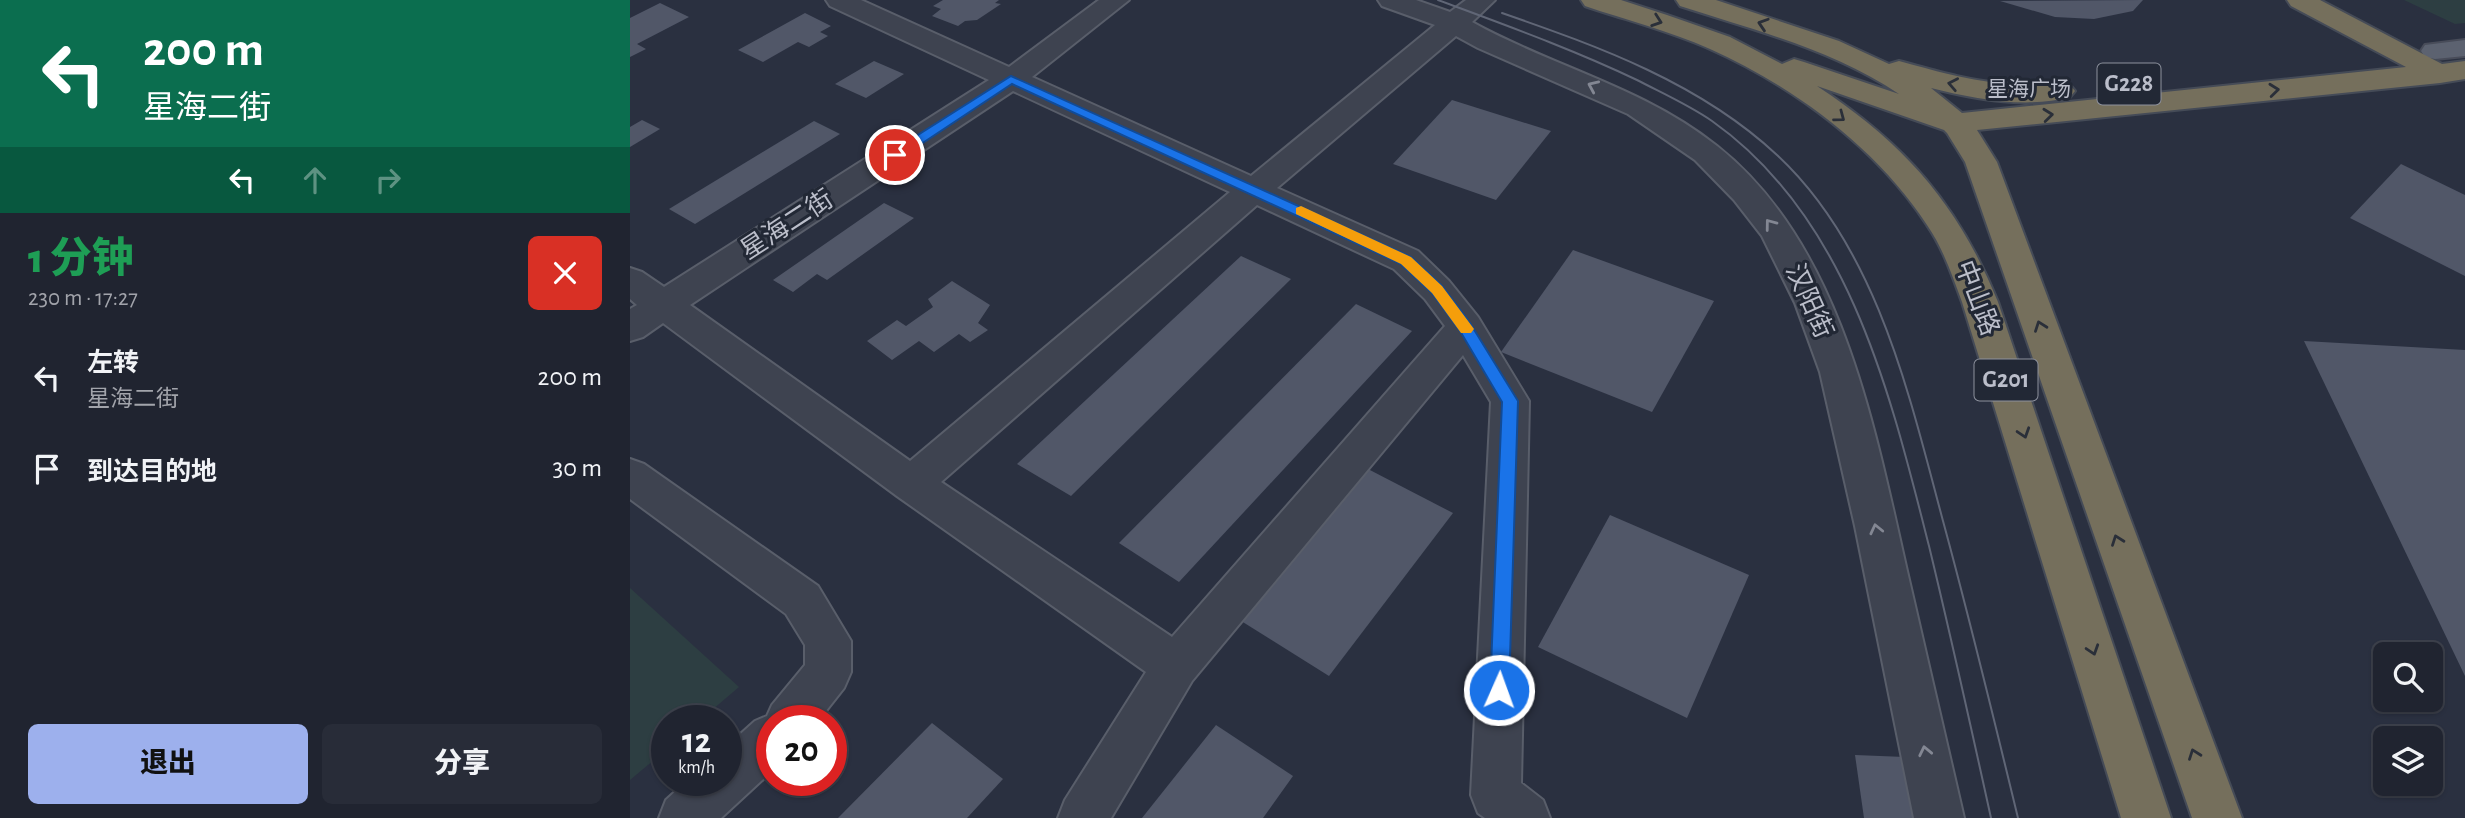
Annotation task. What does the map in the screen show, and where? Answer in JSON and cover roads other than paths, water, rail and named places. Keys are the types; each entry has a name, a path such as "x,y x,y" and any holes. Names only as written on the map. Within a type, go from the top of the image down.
{"highway":[{"name":"中山路","path":"1594,0 1720,43 1766,66 1848,123 1886,157 1928,202 1957,247 1980,302 2146,818"},
{"name":"中山路","path":"1689,0 1828,46 1896,80 1928,100 1955,123 1980,162 2217,818"},
{"path":"2300,0 2403,55"},
{"path":"2334,0 2451,65 2465,87"},
{"path":"1720,43 1955,123"},
{"name":"星海广场","path":"1828,46 1952,84 2042,93 2403,55 2451,65"},
{"name":"星海广场","path":"1955,123 2451,65"}],"main road":[{"path":"2451,65 2465,48"}],"street":[{"path":"839,0 1255,189 1406,261 1437,289 1465,327 1510,401 1496,795 1525,818"},
{"name":"星海二街","path":"630,327 1011,79 1116,0"},
{"name":"汉阳街","path":"1391,0 1454,23 1488,42 1639,107 1706,153 1745,192 1776,231 1813,303 1839,372 1876,526 1938,818"},
{"path":"911,484 1255,189 1482,0"},
{"path":"630,281 911,484 1176,666"},
{"path":"1083,818 1176,666 1465,327"},
{"path":"630,476 802,600 828,641 828,672 802,705"},
{"path":"742,765 756,753"},
{"path":"684,818 708,796"}],"tram line":[{"path":"1438,0 1588,58 1694,110 1712,121 1759,161 1798,207 1831,258 1857,312 1898,429 1937,580 1991,818"},
{"path":"1502,13 1612,54 1682,87 1715,107 1777,155 1811,192 1840,234 1865,278 1885,325 1917,423 2018,818"}]}
